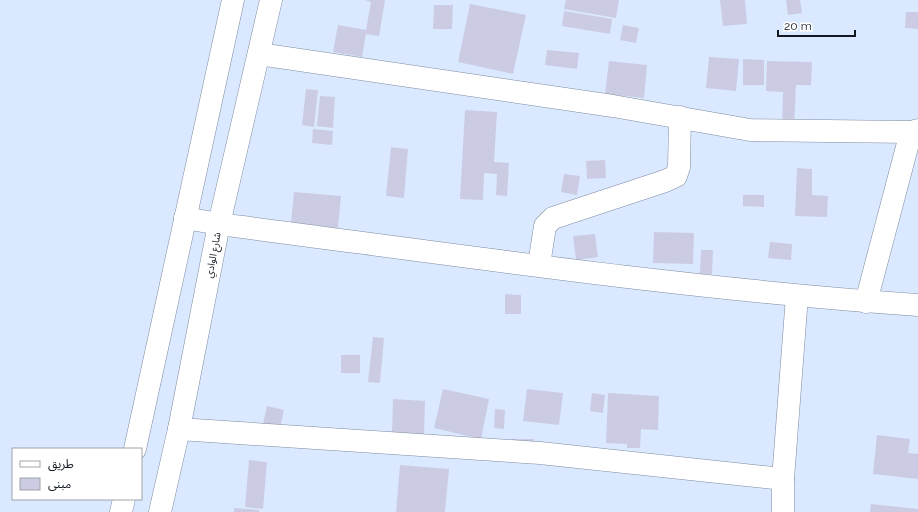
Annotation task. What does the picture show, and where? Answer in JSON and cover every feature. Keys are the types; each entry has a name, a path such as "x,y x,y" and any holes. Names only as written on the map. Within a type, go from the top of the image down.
{"street":[{"path":"135,448 233,0"},
{"name":"شارع الوادي","path":"160,512 179,429 219,224 271,0"},
{"path":"259,54 680,117 750,130 915,131 866,302"},
{"path":"539,265 545,226 553,218 665,182 676,176 679,167 680,117"},
{"path":"185,218 219,224 539,265 797,296 918,305"},
{"path":"783,512 783,479 797,296"},
{"path":"179,429 540,453 783,479"},
{"path":"121,512 124,500"}],"building":[{"path":"365,0 385,0 379,36 366,34 362,57 333,52 338,25 366,30 371,2"},
{"path":"566,0 619,0 616,18 564,9"},
{"path":"720,0 745,0 747,24 723,26"},
{"path":"786,0 800,0 802,13 788,15"},
{"path":"470,4 526,15 513,74 458,62"},
{"path":"434,5 453,5 452,29 433,29"},
{"path":"564,11 612,19 610,34 562,26"},
{"path":"906,12 918,12 918,29 905,28"},
{"path":"623,25 639,28 636,43 620,40"},
{"path":"547,50 579,53 577,69 545,65"},
{"path":"709,57 739,59 736,91 706,88"},
{"path":"743,59 764,60 764,85 743,85"},
{"path":"609,61 647,65 644,98 605,94"},
{"path":"767,61 812,62 811,85 796,85 794,127 782,127 783,92 766,91"},
{"path":"306,89 318,90 314,127 302,125"},
{"path":"320,96 335,97 333,128 317,126"},
{"path":"465,110 497,112 494,162 509,163 507,196 496,195 497,174 484,173 483,200 460,199"},
{"path":"313,129 333,131 332,145 312,143"},
{"path":"391,147 408,149 404,198 386,196"},
{"path":"605,160 606,178 587,179 586,161"},
{"path":"797,168 812,169 812,195 828,196 827,217 795,216"},
{"path":"564,174 580,176 577,195 561,192"},
{"path":"294,192 341,196 338,228 291,223"},
{"path":"743,195 764,195 764,207 743,206"},
{"path":"654,232 694,233 693,264 653,263"},
{"path":"595,234 598,257 576,260 573,236"},
{"path":"770,242 792,244 791,260 768,258"},
{"path":"701,250 713,250 712,274 700,274"},
{"path":"505,294 521,295 521,314 505,314"},
{"path":"373,337 384,338 380,383 368,382"},
{"path":"341,355 360,355 360,373 341,373"},
{"path":"443,389 489,399 481,439 434,428"},
{"path":"527,389 563,393 559,425 523,421"},
{"path":"592,393 605,395 603,413 590,411"},
{"path":"608,393 659,396 658,430 641,429 640,448 627,448 627,444 606,443"},
{"path":"393,399 425,401 424,435 392,433"},
{"path":"267,406 284,410 280,428 263,424"},
{"path":"495,409 505,410 504,429 494,428"},
{"path":"877,435 910,439 908,453 918,454 918,479 873,474"},
{"path":"512,439 534,439 534,452 512,451"},
{"path":"249,460 267,462 263,509 245,507"},
{"path":"400,465 449,469 445,512 396,512"},
{"path":"871,504 918,509 918,512 870,512"},
{"path":"234,508 259,510 259,512 234,512"}]}
